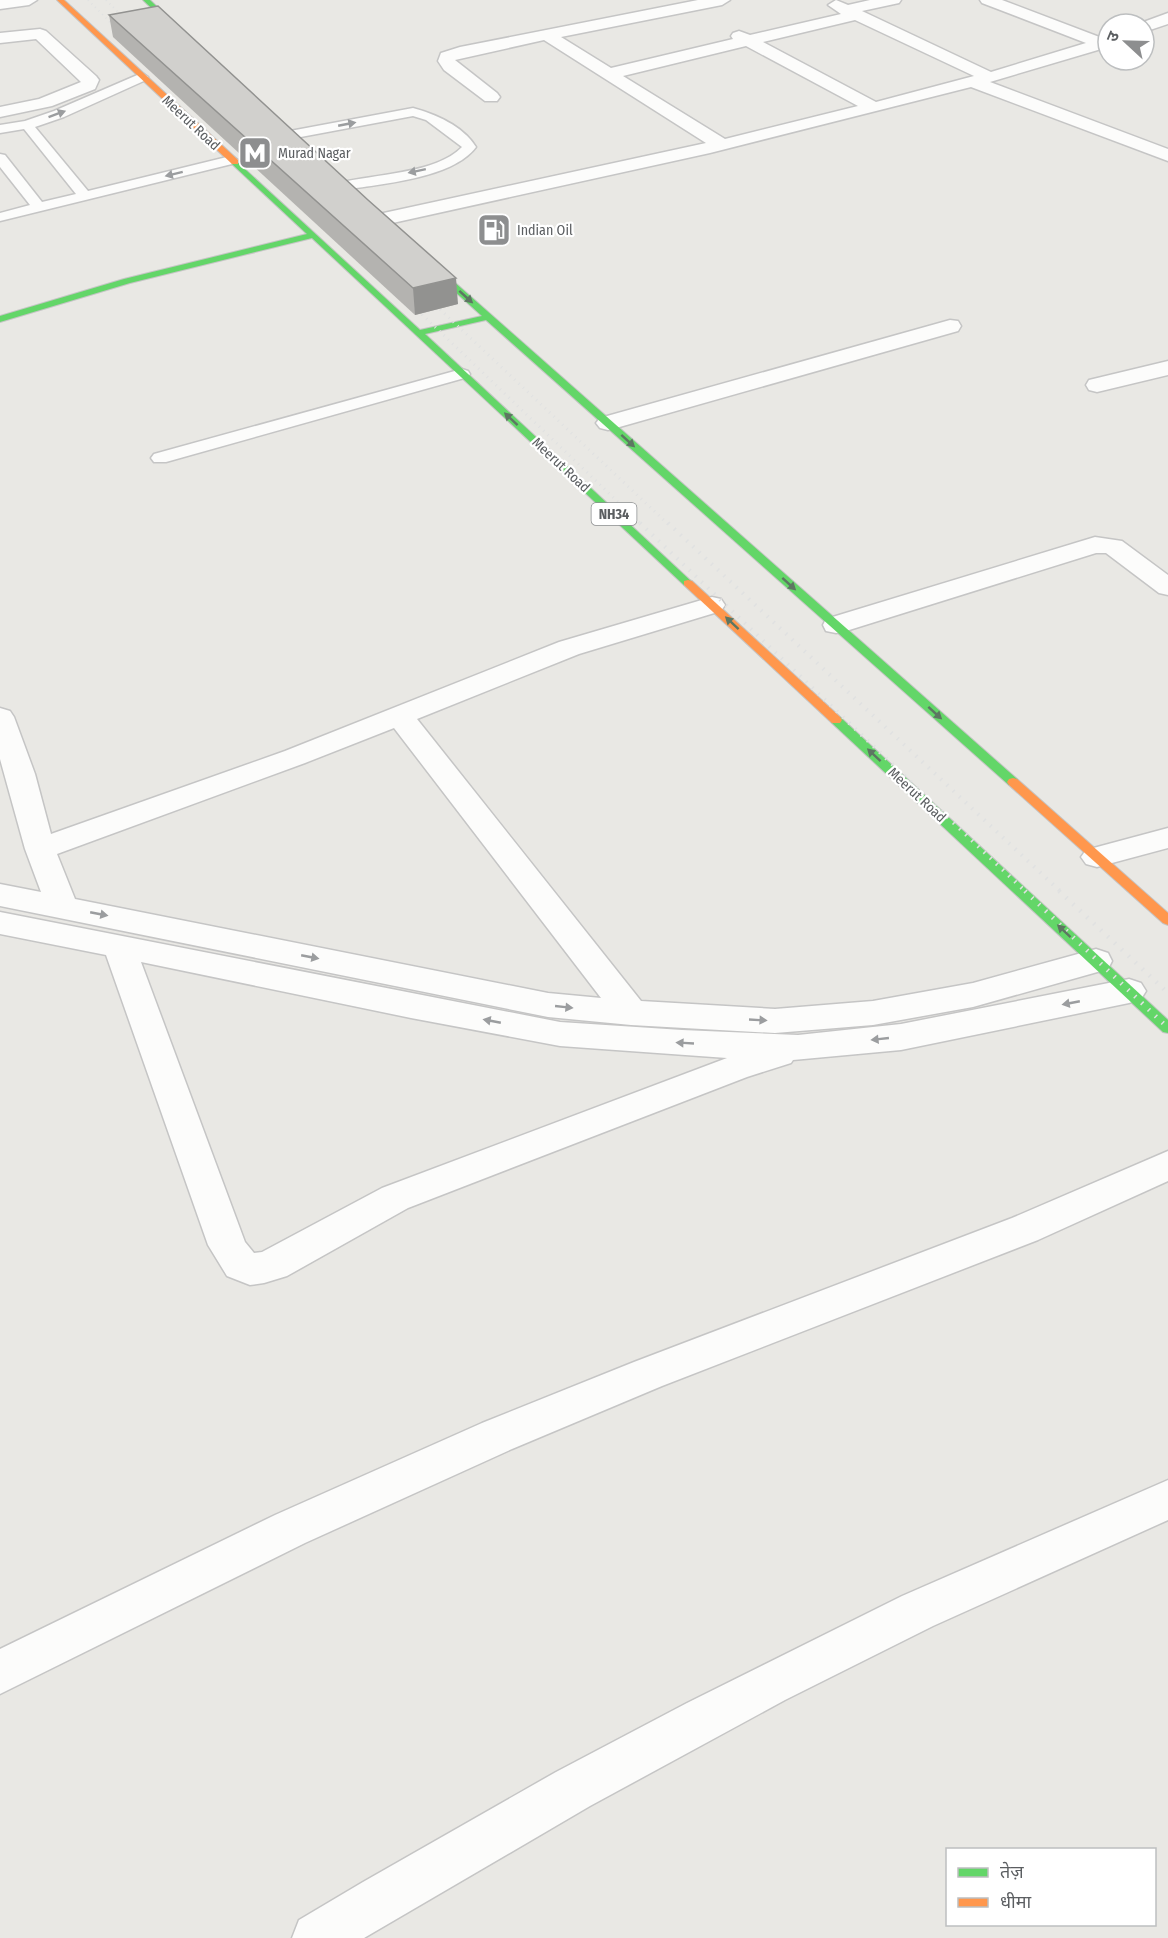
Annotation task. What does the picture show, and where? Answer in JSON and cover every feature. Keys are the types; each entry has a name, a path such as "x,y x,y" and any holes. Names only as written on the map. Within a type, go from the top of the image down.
{"main road":[{"name":"Meerut Road","path":"60,0 1168,1028"},
{"path":"146,0 197,48"},
{"path":"285,131 305,150"},
{"path":"339,183 358,200"},
{"path":"376,217 396,235"},
{"path":"0,319 138,278 312,235"},
{"path":"413,250 1168,920"},
{"path":"417,333 488,317"}],"street":[{"path":"0,4 29,0"},
{"path":"490,97 450,66 446,61 447,57 460,52 722,0"},
{"path":"825,0 981,80 1168,155"},
{"path":"608,74 749,41 893,0"},
{"path":"988,0 1096,39"},
{"path":"688,7 706,17"},
{"path":"725,28 876,108"},
{"path":"0,38 40,34 90,80 89,85 74,93 33,106 0,112"},
{"path":"548,36 722,145"},
{"path":"376,217 722,145 981,80 1096,45"},
{"path":"608,423 950,326"},
{"path":"1097,385 1168,368"},
{"path":"836,625 1095,545 1113,546 1168,587"},
{"path":"40,849 295,757 569,648 712,605"},
{"path":"399,715 471,805 559,924 631,1013"},
{"path":"0,717 20,774 40,849 62,907"},
{"path":"1097,857 1168,838"},
{"path":"0,895 62,907 262,960 411,1006 560,1034 798,1048 901,1036 1129,991"},
{"path":"0,923 118,945 262,960 548,1005 631,1013 775,1021 873,1013 973,995 1096,961"},
{"path":"118,945 135,986 227,1245 234,1260 242,1268 256,1271 395,1198 735,1068 798,1048"},
{"path":"0,1672 290,1529 497,1436 648,1374 1025,1229 1168,1165"},
{"path":"317,1938 432,1868 587,1780 835,1651 977,1583 1092,1535 1168,1499"}],"lane":[{"path":"0,129 27,125 59,114 142,77"},
{"path":"285,131 413,112 431,117 466,142 469,147 466,153 446,165 339,183"},
{"path":"27,125 85,196"},
{"path":"0,158 39,207"},
{"path":"0,218 231,160"},
{"path":"160,458 462,374"}],"building":[{"path":"158,6 456,278 413,288 109,15"}],"railway":[{"path":"88,0 122,34"},
{"path":"106,0 131,25"},
{"path":"427,297 669,525"},
{"path":"409,302 642,525"},
{"path":"640,523 1026,892"},
{"path":"668,523 1061,892"},
{"path":"1025,891 1168,1028"},
{"path":"1059,891 1168,993"}],"traffic: fast":[{"path":"146,0 186,38"},
{"path":"235,162 688,583"},
{"path":"0,319 127,281 312,235"},
{"path":"424,260 1013,782"},
{"path":"417,333 488,317"},
{"path":"836,720 1168,1028"}],"traffic: slow":[{"path":"60,0 235,162"},
{"path":"688,583 836,720"},
{"path":"1013,782 1168,920"}],"place":[{"name":"Murad Nagar","path":"255,153"},
{"name":"Indian Oil","path":"494,230"}]}
